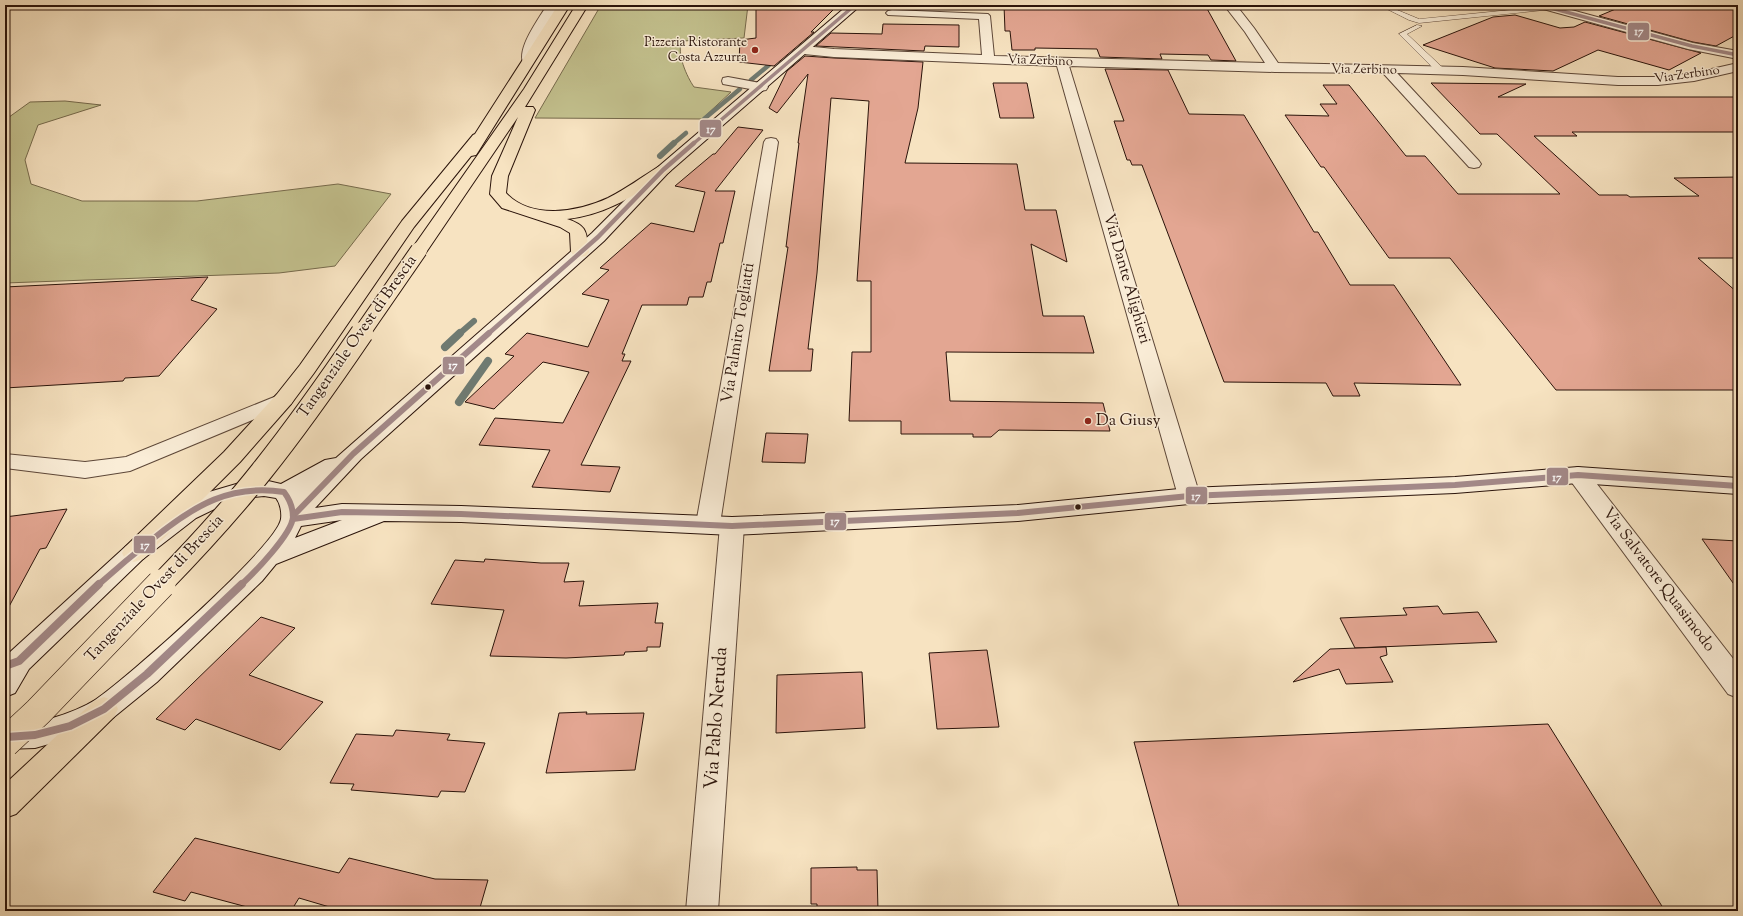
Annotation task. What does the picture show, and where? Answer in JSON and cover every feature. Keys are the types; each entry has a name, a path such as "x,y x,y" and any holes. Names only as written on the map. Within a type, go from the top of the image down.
{"main road":[{"name":"Tangenziale Ovest di Brescia","path":"419,250 478,138 564,5"},
{"name":"Tangenziale Ovest di Brescia","path":"5,743 38,712 184,560 261,472 321,393 530,90 582,5"},
{"path":"530,90 528,109 500,176 498,194 508,205 566,224 578,231 580,252"},
{"path":"134,553 232,457 284,399 307,370 408,224 478,138"},
{"path":"544,217 584,212 614,201 663,170"},
{"path":"5,804 104,709"}],"street":[{"path":"528,61 529,46 553,5"},
{"path":"5,735 6,737 35,735 70,726 104,709 147,674 253,574 281,542 293,517 353,454 598,237 663,170 855,5"},
{"path":"1230,5 1250,30 1275,68"},
{"path":"1540,5 1692,46 1738,55"},
{"name":"Via Zerbino","path":"892,13 984,16 988,59"},
{"name":"Via Zerbino","path":"804,50 834,53 1062,62 1514,73 1618,80 1658,81 1694,77 1738,67"},
{"name":"Via Dante Alighieri","path":"1062,62 1189,496"},
{"path":"1388,71 1474,164"},
{"path":"728,81 761,86"},
{"name":"Via Palmiro Togliatti","path":"720,525 771,142"},
{"path":"5,461 85,470 130,464 284,399"},
{"path":"5,685 12,664 134,553 188,512 218,498 243,490 264,488 284,492 353,454"},
{"path":"293,517 342,512 385,512 720,525 844,522 1018,513 1189,496 1455,485 1578,475 1738,486"},
{"name":"Via Salvatore Quasimodo","path":"1578,475 1738,686"},
{"path":"284,492 291,502 293,517"},
{"path":"267,558 385,512"},
{"name":"Via Pablo Neruda","path":"702,911 720,525"}],"lane":[{"path":"1388,8 1411,19 1419,21 1552,8"},
{"path":"1419,26 1402,34 1441,71"}],"shaded area":[{"path":"601,5 748,5 744,38 682,41 681,46 680,52 683,65 694,87 731,92 702,119 535,118"},
{"path":"65,101 101,105 38,125 25,160 31,184 82,201 197,201 338,184 391,194 335,266 279,273 5,283 5,120 30,102"}],"building":[{"path":"756,5 838,5 811,32 814,32 774,66 739,62 740,40 756,38"},
{"path":"1004,5 1205,5 1236,61 1211,60 1208,55 1160,54 1162,59 1100,57 1097,49 1035,48 1035,50 1012,50 1010,31 1005,31"},
{"path":"1625,5 1729,5 1738,9 1738,34 1716,46 1693,42 1599,16"},
{"path":"1515,15 1560,28 1574,27 1585,22 1701,53 1669,70 1598,50 1553,71 1495,68 1423,45 1493,17"},
{"path":"883,24 959,25 959,47 925,46 924,51 816,46 831,33 882,34"},
{"path":"805,56 923,62 918,108 905,163 1017,164 1025,210 1056,210 1067,262 1031,244 1043,316 1084,316 1094,353 946,352 950,401 1103,403 1110,431 999,430 991,437 973,437 973,434 901,434 901,421 849,421 852,352 871,352 871,281 857,281 869,101 831,98 817,273 808,349 813,349 811,371 769,371 788,247 786,247 798,143 808,74 777,113 769,108 787,71"},
{"path":"1105,69 1168,70 1189,114 1244,115 1314,232 1318,232 1350,285 1394,285 1461,385 1354,383 1360,396 1333,396 1326,383 1224,382 1142,165 1132,165 1130,160 1127,160 1114,121 1124,121"},
{"path":"993,83 1027,83 1034,118 1000,118"},
{"path":"1431,83 1526,84 1498,97 1738,97 1738,132 1572,132 1577,136 1534,136 1599,195 1627,195 1630,197 1699,196 1674,178 1738,177 1738,258 1698,258 1738,293 1738,390 1556,390 1450,258 1389,258 1324,167 1321,167 1285,115 1329,116 1320,104 1337,104 1323,85 1349,85 1406,156 1425,156 1458,194 1560,194 1497,134 1480,134"},
{"path":"738,127 763,130 715,191 735,191 723,243 720,243 711,282 707,282 703,297 689,297 687,305 642,305 622,354 625,354 622,361 631,361 581,465 620,467 610,492 532,487 550,450 479,445 495,418 563,423 589,372 543,362 494,409 465,402 514,356 505,354 527,333 588,347 609,300 582,294 609,270 600,268 651,223 694,232 705,192 675,186 713,154 715,154"},
{"path":"208,277 191,300 217,309 159,376 125,378 123,381 5,388 5,287"},
{"path":"766,433 808,434 805,463 762,462"},
{"path":"67,509 46,548 40,549 5,614 5,517"},
{"path":"1702,539 1738,541 1738,590"},
{"path":"485,559 541,563 569,563 564,582 584,581 579,606 658,603 655,623 663,623 660,647 647,647 647,651 625,652 624,655 566,658 490,656 504,610 431,604 455,560 484,562"},
{"path":"1438,606 1443,614 1478,612 1497,642 1355,648 1340,618 1407,615 1403,608"},
{"path":"261,617 295,628 249,675 323,702 280,750 196,719 185,730 156,719"},
{"path":"1386,647 1387,655 1380,657 1393,682 1346,684 1339,669 1293,682 1330,649"},
{"path":"987,650 999,727 937,729 929,653"},
{"path":"862,672 865,728 776,733 777,675"},
{"path":"587,712 586,714 644,713 635,770 546,773 559,713"},
{"path":"1548,724 1665,911 1180,911 1134,742"},
{"path":"396,730 450,734 447,740 485,743 465,792 441,791 438,797 351,790 354,784 330,783 356,734 393,736"},
{"path":"195,838 339,873 349,858 435,879 488,880 479,911 343,911 299,898 291,911 262,911 191,892 185,901 153,892"},
{"path":"857,867 857,870 877,870 878,911 817,911 817,904 811,904 811,868"}],"waterway":[{"path":"751,80 769,65"},
{"path":"704,119 740,89"},
{"path":"673,144 686,133"},
{"path":"660,156 674,143"},
{"path":"459,334 474,321"},
{"path":"445,347 460,333"},
{"path":"459,402 488,361"}],"transit line":[{"name":"17","path":"293,516 353,454 598,237 663,170 855,5"},
{"name":"17","path":"1540,5 1692,46 1738,55"},
{"name":"17","path":"293,519 342,512 461,514 732,526 1018,513 1189,496 1455,485 1578,475 1738,486"},
{"name":"17","path":"5,666 19,661 120,566 163,530 193,509 226,494 251,490 284,492 291,502 293,519 281,542 253,574 147,674 104,709 70,726 35,735 7,737 5,735"}],"place":[{"name":"Pizzeria Ristorante Costa Azzurra","path":"755,50"},
{"name":"Da Giusy","path":"1088,421"}]}
